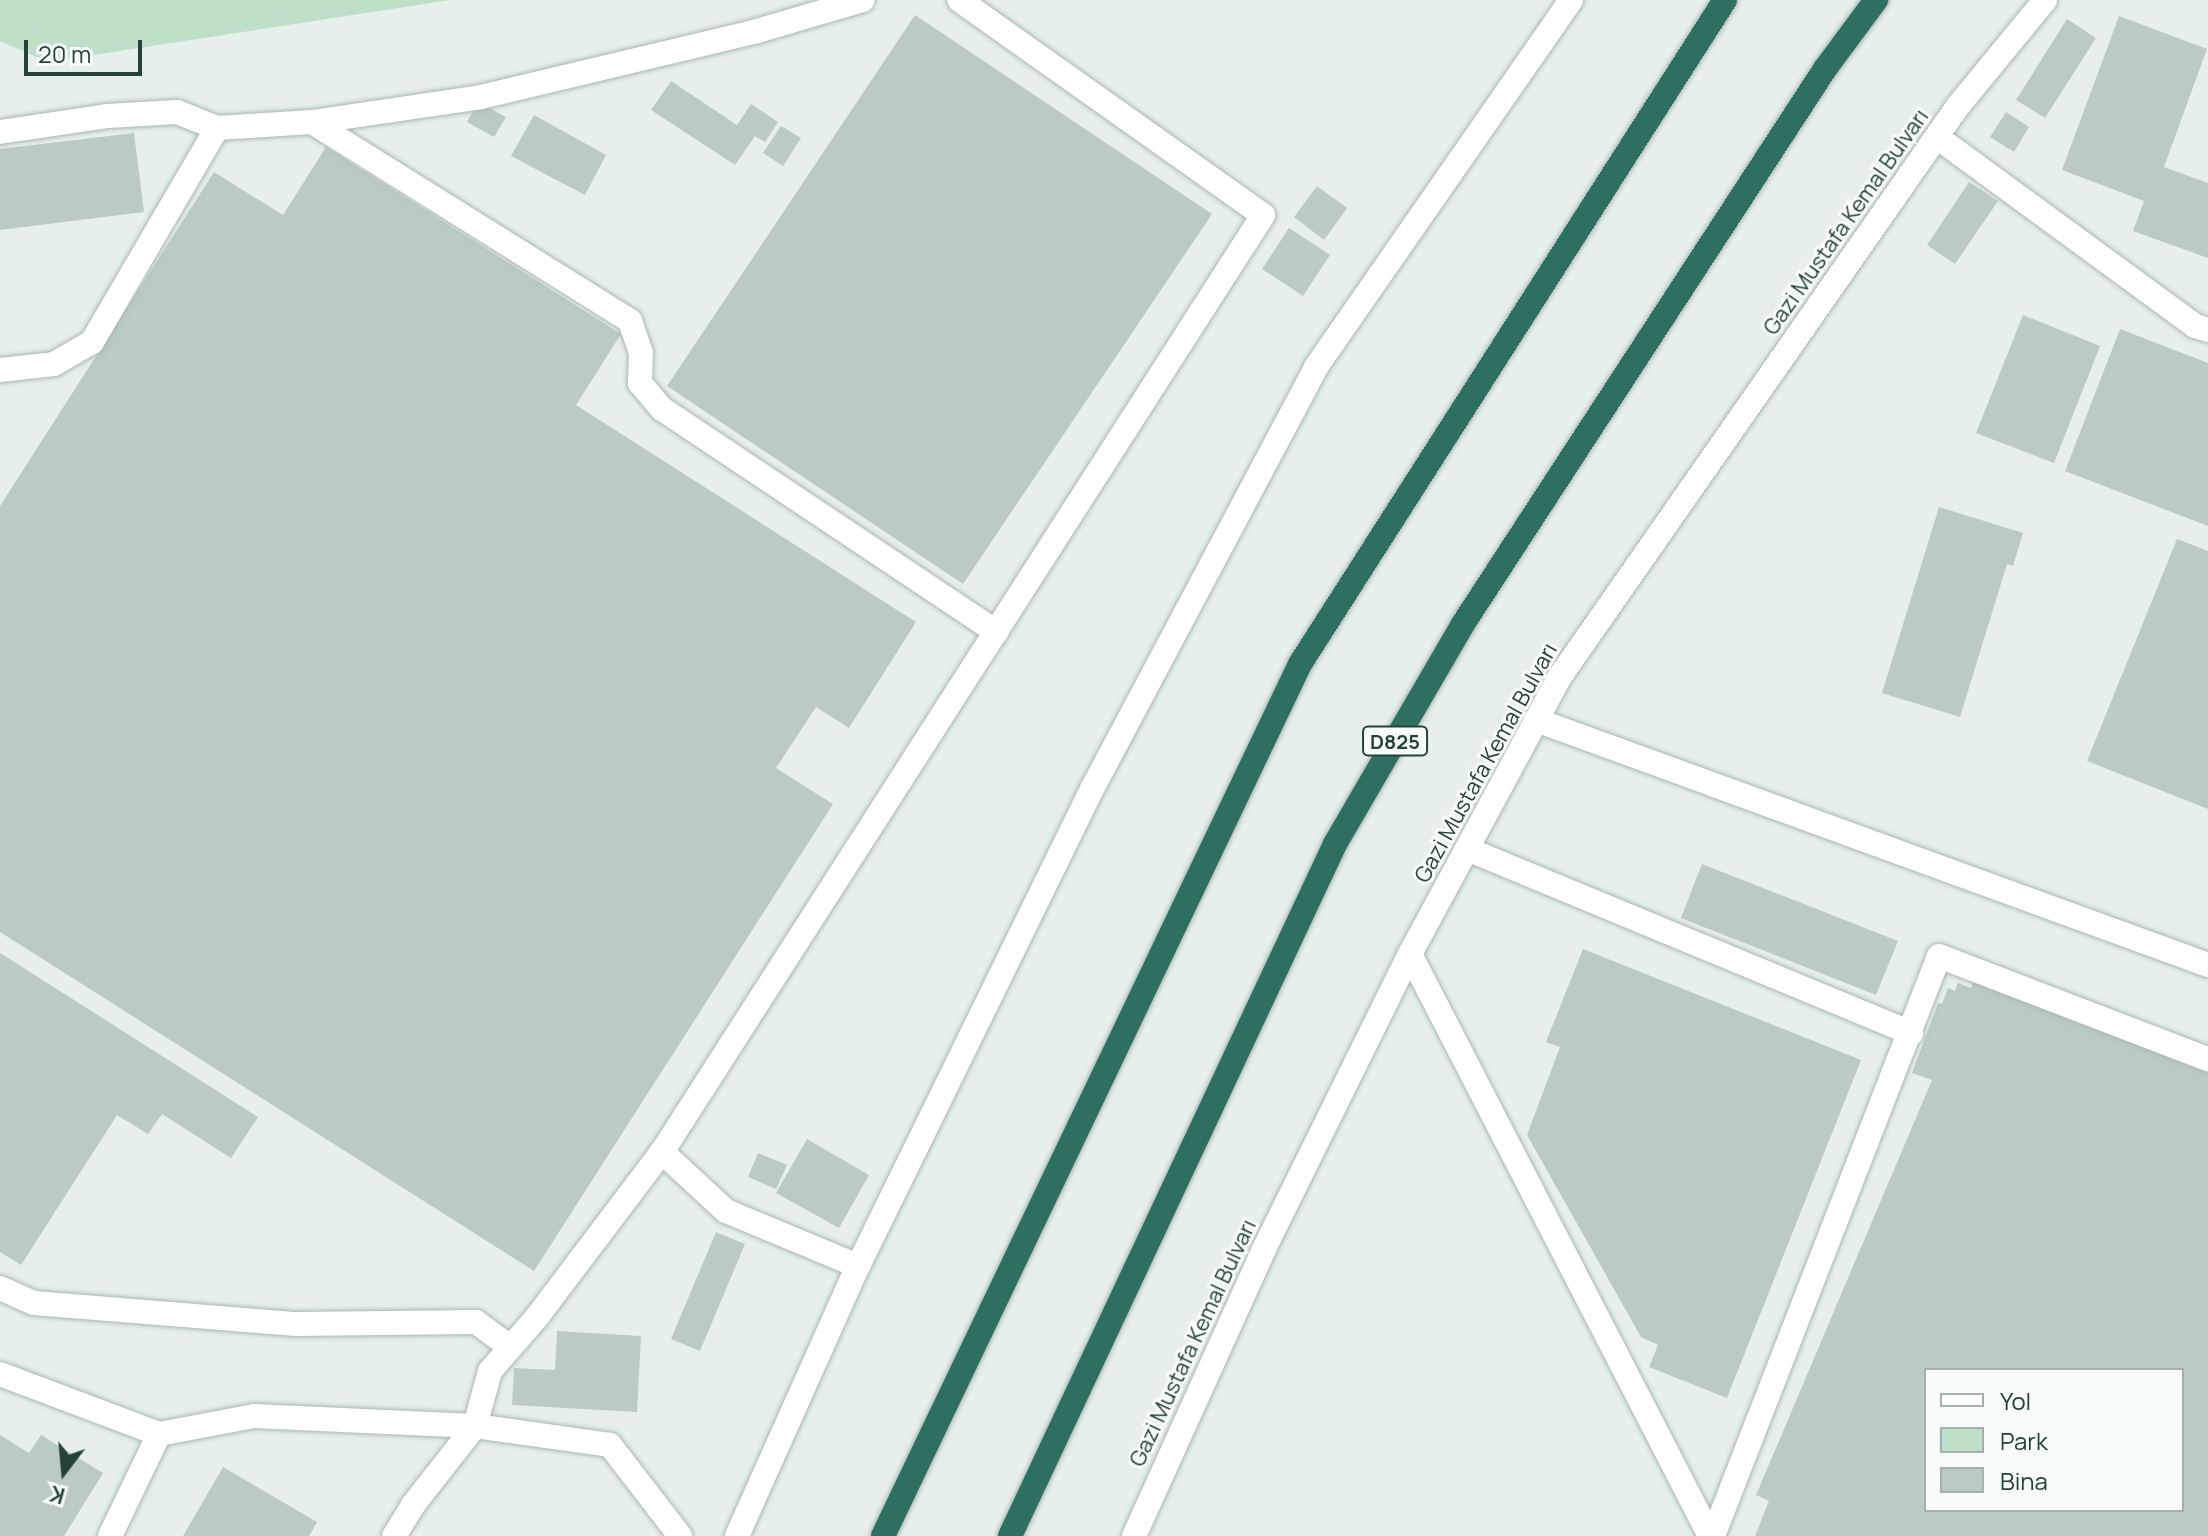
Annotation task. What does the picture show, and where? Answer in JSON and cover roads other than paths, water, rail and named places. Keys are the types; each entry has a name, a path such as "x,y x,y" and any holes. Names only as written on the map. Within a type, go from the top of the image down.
{"highway":[{"path":"883,1536 1300,664 1725,0"},
{"name":"D825","path":"1010,1536 1335,844 1463,624 1825,69 1876,0"}],"street":[{"path":"0,132 107,116 177,112 217,128 312,122 481,97 757,31 863,0"},
{"path":"394,1536 413,1505 475,1426 490,1371 537,1317 662,1152 1263,215 959,0"},
{"path":"737,1536 858,1266 1092,789 1316,367 1571,0"},
{"name":"Gazi Mustafa Kemal Bulvarı","path":"1134,1536 1263,1251 1410,954 1559,678 1937,137 2045,0"},
{"path":"312,122 630,321 641,353 640,383 662,409 997,632"},
{"path":"0,370 54,364 92,342 217,128"},
{"path":"1937,137 2195,326 2208,330"},
{"path":"1536,720 2208,965"},
{"path":"1467,849 1911,1033"},
{"path":"1410,954 1711,1536"},
{"path":"1711,1536 1939,956 2208,1059"},
{"path":"662,1152 726,1211 858,1266"},
{"path":"0,1288 34,1303 296,1324 476,1322 510,1347"},
{"path":"0,1374 159,1434 254,1416 475,1426 610,1445 680,1536"},
{"path":"110,1536 159,1434"}]}
